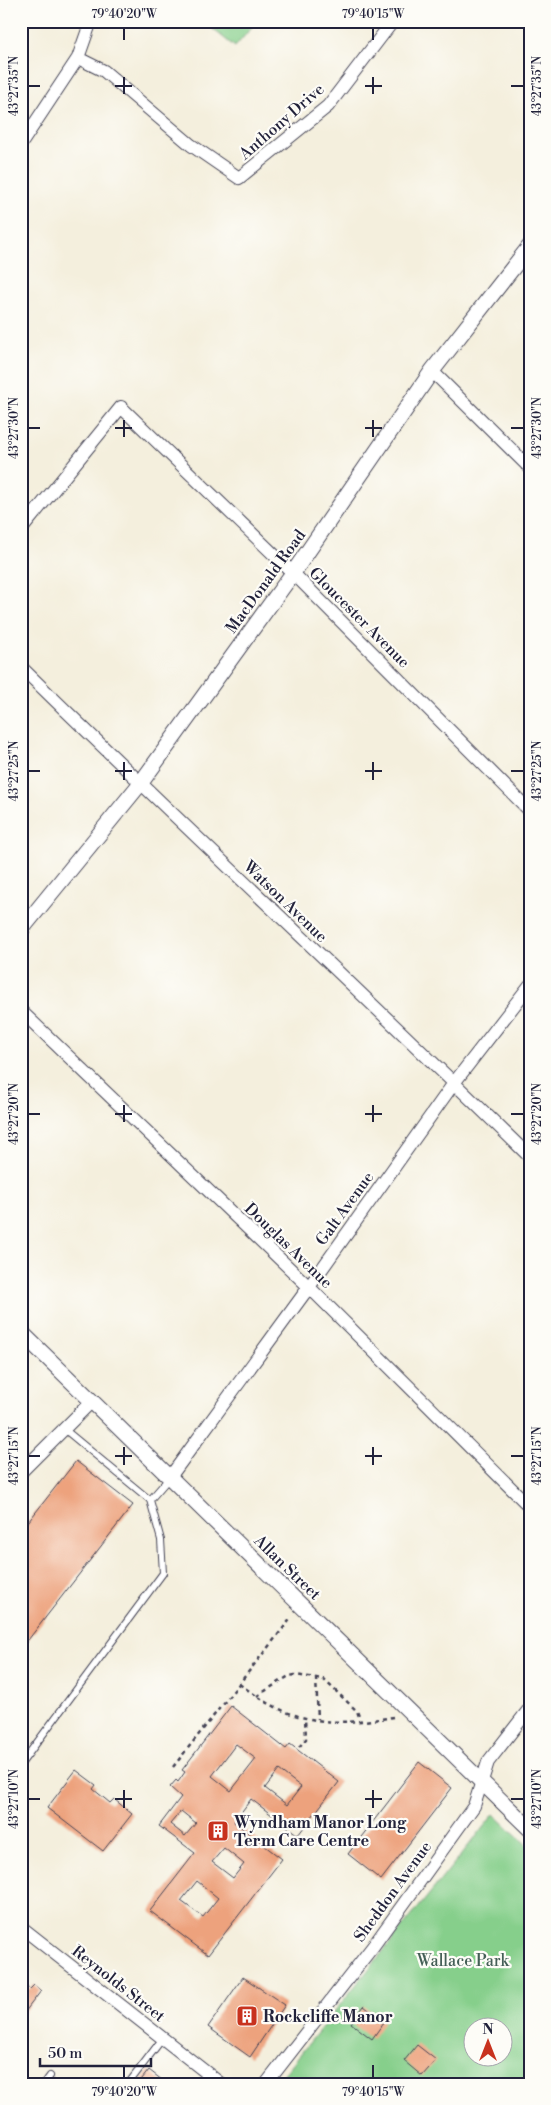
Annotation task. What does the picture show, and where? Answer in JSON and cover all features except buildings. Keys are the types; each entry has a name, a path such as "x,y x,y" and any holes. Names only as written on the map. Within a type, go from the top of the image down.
{"street":[{"path":"21,144 78,58 91,21"},
{"name":"Anthony Drive","path":"78,58 104,71 191,146 239,178 328,106 393,21"},
{"name":"MacDonald Road","path":"21,930 140,784 293,573 432,371 530,246"},
{"path":"432,371 530,468"},
{"name":"Gloucester Avenue","path":"21,530 121,407 293,573 530,811"},
{"name":"Watson Avenue","path":"21,667 140,784 530,1157"},
{"name":"Galt Avenue","path":"170,1477 309,1287 454,1083 530,985"},
{"name":"Douglas Avenue","path":"21,1011 309,1287 530,1507"},
{"name":"Allan Street","path":"21,1332 530,1829"},
{"path":"21,1472 92,1401"},
{"name":"Sheddon Avenue","path":"266,2084 374,1945 474,1806 488,1762 530,1708"},
{"name":"Reynolds Street","path":"21,1927 221,2084"}],"lane":[{"path":"21,1764 163,1572 161,1540 150,1500 64,1429"},
{"path":"150,1500 170,1477"},
{"path":"128,2084 163,2038"},
{"path":"44,2084 50,2076"}],"path":[{"path":"173,1767 301,1605"},
{"path":"258,1696 289,1676 295,1675 323,1679 357,1711 361,1722"},
{"path":"316,1678 318,1720"},
{"path":"239,1684 273,1706 305,1718 361,1722 413,1714"},
{"path":"299,1747 306,1739 305,1718"}],"green space":[{"path":"203,21 257,21 235,47"},
{"name":"Wallace Park","path":"494,1814 530,1848 530,2084 276,2084"}],"place":[{"name":"Wyndham Manor Long Term Care Centre","path":"218,1831"},
{"name":"Rockcliffe Manor","path":"247,2016"}]}
